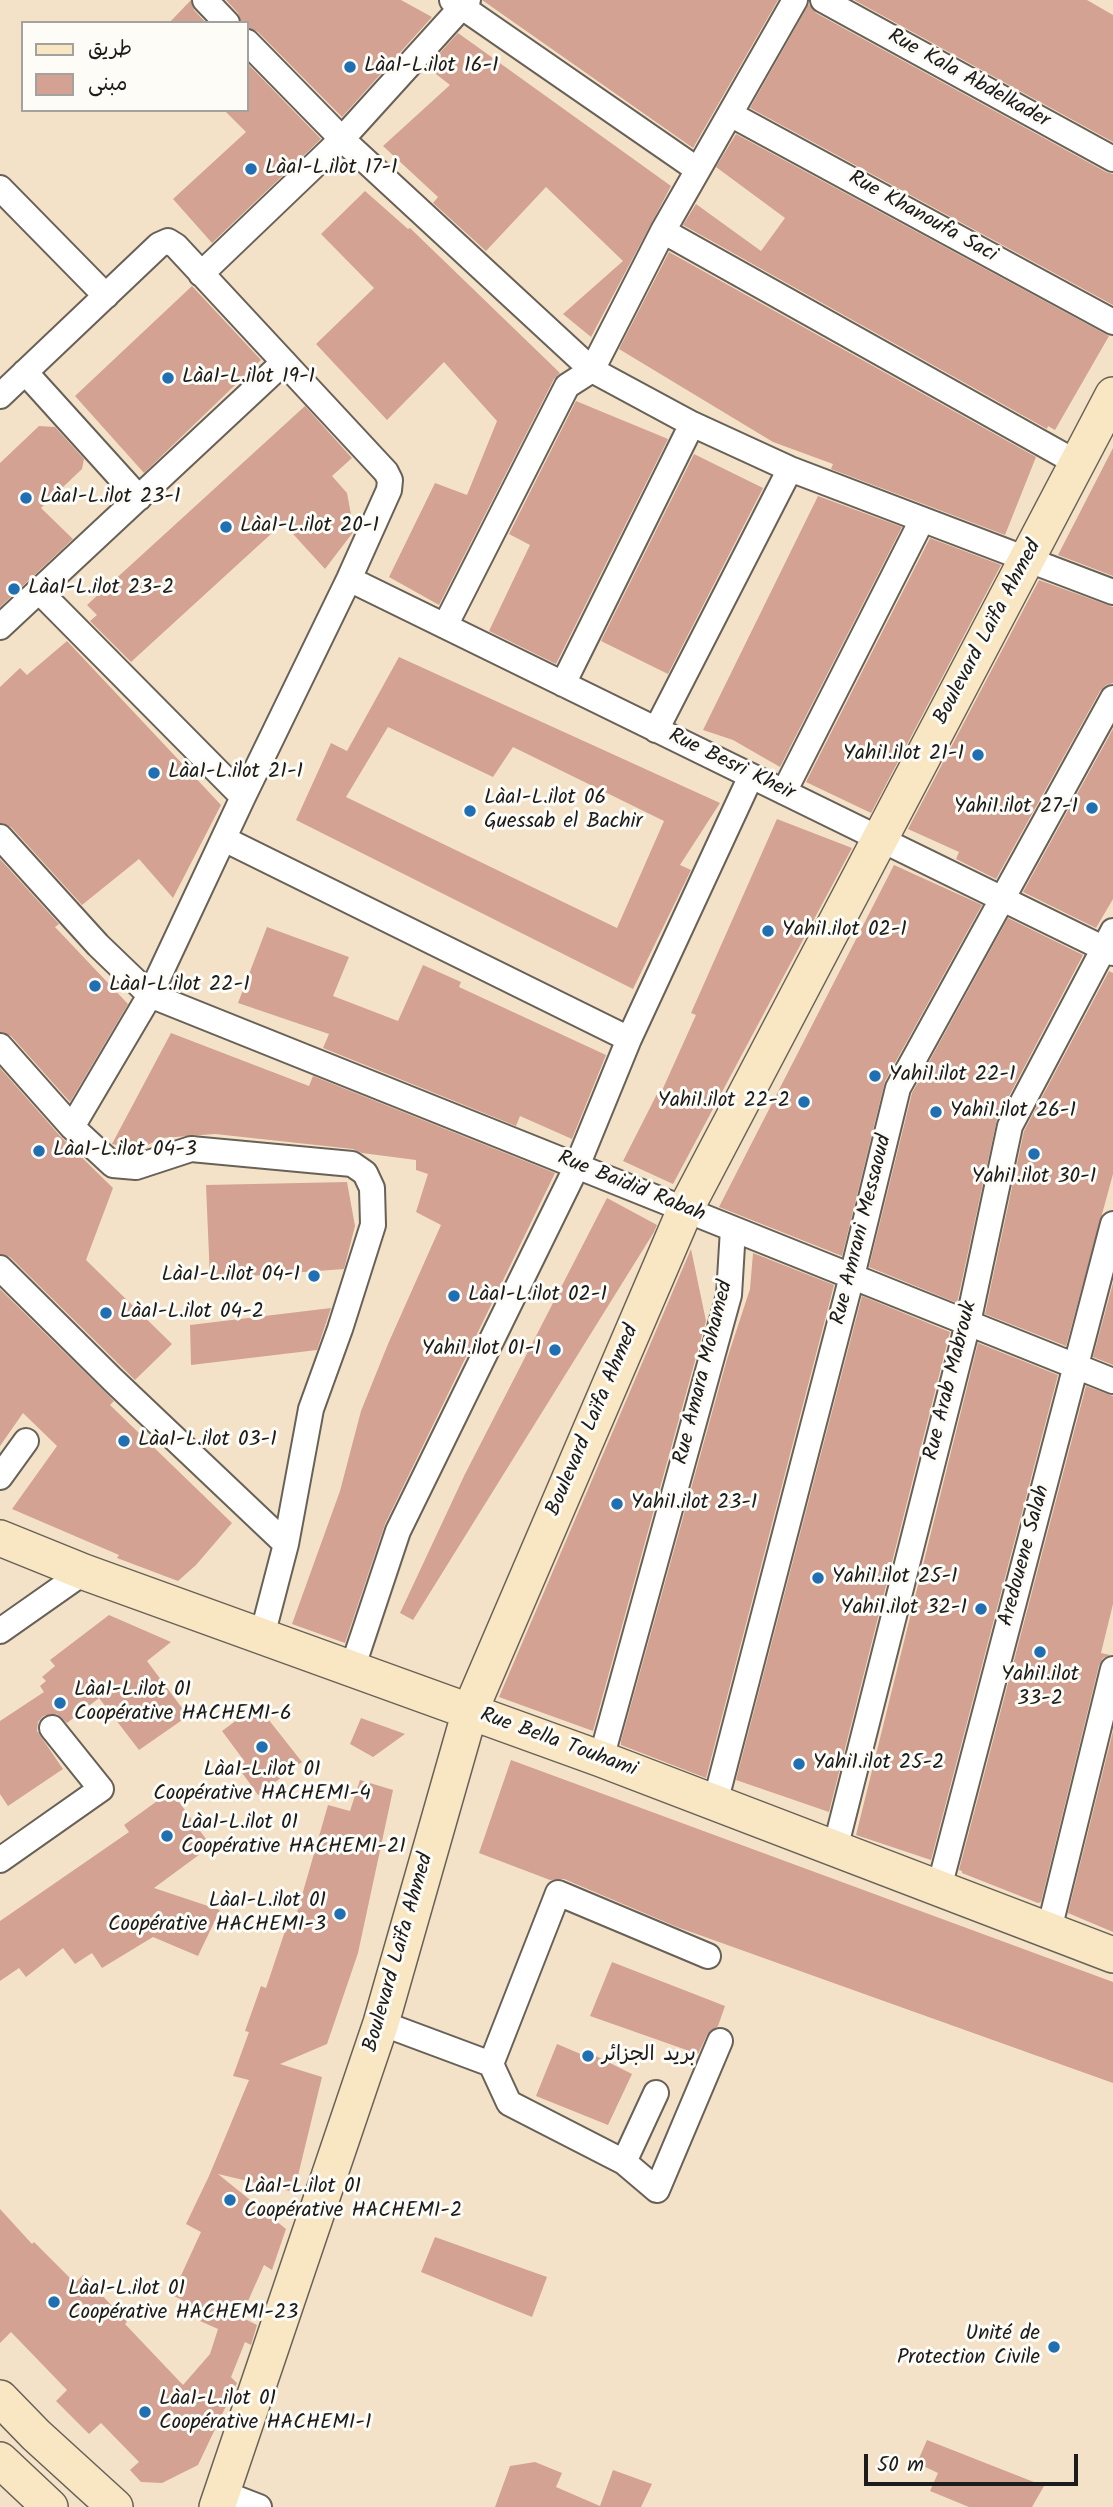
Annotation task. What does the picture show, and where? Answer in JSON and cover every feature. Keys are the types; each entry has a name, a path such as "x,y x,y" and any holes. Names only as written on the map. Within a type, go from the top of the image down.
{"street":[{"path":"205,0 226,21"},
{"path":"445,626 567,386 592,370 663,231 795,0"},
{"name":"Rue Kala Abdelkader","path":"824,0 1113,159"},
{"path":"201,274 342,139 461,2 698,170"},
{"path":"248,43 342,139 592,370 692,424 790,469 1113,592"},
{"name":"Rue Khanoufa Saci","path":"730,114 1113,322"},
{"path":"0,188 106,296"},
{"path":"663,231 1077,463"},
{"path":"0,396 159,245 167,241 176,246 386,472 390,480 389,489 349,579 150,995 72,1127"},
{"path":"0,627 284,362"},
{"path":"25,372 139,498"},
{"name":"Boulevard Laïfa Ahmed","path":"220,2500 382,2023 470,1712 685,1210 1113,395"},
{"path":"563,684 692,424"},
{"path":"656,730 790,469"},
{"path":"784,792 922,520"},
{"name":"Rue Besri Kheir","path":"349,579 881,840 1002,898 1110,944"},
{"path":"39,591 243,797"},
{"name":"Rue Amrani Messaoud","path":"715,1803 898,1088 1113,698"},
{"path":"352,1669 398,1531 577,1166 629,1039 751,776"},
{"path":"0,837 97,945 150,995"},
{"path":"224,839 629,1039"},
{"name":"Rue Arab Mabrouk","path":"835,1849 968,1323 1010,1126 1110,944"},
{"name":"Rue Baidid Rabah","path":"150,995 1113,1381"},
{"path":"0,1046 72,1127 113,1165 136,1167 191,1149 352,1164 365,1173 372,1188 373,1226 311,1409 286,1544 262,1636"},
{"name":"Aredouene Salah","path":"939,1888 1113,1224"},
{"name":"Rue Amara Mohamed","path":"601,1759 729,1295 733,1229"},
{"path":"0,1268 113,1380 286,1544"},
{"path":"0,1477 26,1441"},
{"name":"Rue Bella Touhami","path":"0,1538 84,1572 601,1759 1113,1955"},
{"path":"0,1631 84,1572"},
{"path":"1049,1930 1113,1669"},
{"path":"0,1860 101,1789 52,1728"},
{"path":"491,2064 558,1893 708,1956"},
{"path":"382,2023 491,2064 509,2103 624,2162 657,2190 720,2041"},
{"path":"624,2162 656,2093"},
{"path":"0,2398 115,2507"},
{"path":"0,2460 50,2507"},
{"path":"220,2500 259,2507"}],"building":[{"path":"191,0 194,10 204,21 171,21"},
{"name":"Làa1-L.ilot 16-1","path":"226,0 401,0 432,17 342,117 258,32 248,28 248,21 240,21 238,13"},
{"path":"482,0 778,0 693,148"},
{"path":"854,0 1087,0 1113,15 1113,142"},
{"path":"809,4 816,13 1113,174 1113,305 750,108"},
{"path":"458,33 671,186 591,337 563,314 623,261 546,187 486,251 433,203 438,197 383,146 450,85 427,67"},
{"name":"Làa1-L.ilot 17-1","path":"248,64 321,139 212,243 173,199 246,132 226,112 248,112"},
{"path":"736,134 1109,336 1055,430 1048,426 1047,429 683,225 696,204 761,251 785,218 716,167"},
{"path":"365,191 410,228 560,373 554,379 439,605 389,577 435,483 467,495 497,421 444,362 387,420 316,344 374,288 321,234"},
{"path":"669,252 1036,457 1005,535 831,469 833,464 773,442 619,349"},
{"name":"Làa1-L.ilot 19-1","path":"192,286 261,360 144,473 75,396"},
{"path":"576,401 668,439 556,664 489,631 530,545 509,534"},
{"name":"Làa1-L.ilot 20-1","path":"305,406 352,458 332,476 347,493 354,531 325,569 283,523 131,662 90,621 97,615 87,605"},
{"path":"39,426 55,427 84,459 82,469 41,508 73,539 0,607 0,463"},
{"path":"1113,448 1113,576 1058,555"},
{"path":"694,454 763,488 668,674 601,641"},
{"path":"818,496 902,527 780,767 733,740 703,730"},
{"path":"930,538 1001,565 871,813 806,782"},
{"name":"Yahi1.ilot 21-1","path":"1039,580 1113,607 1113,683 1100,691 996,879 956,859 959,852 908,829"},
{"name":"Làa1-L.ilot 21-1","path":"67,641 221,805 173,898 139,859 82,905 11,827 0,823 0,687 20,668 27,675"},
{"path":"399,657 720,803 680,865 691,870 633,989 296,820 331,743 347,751","holes":["388,727 493,777 513,747 664,821 617,928 346,797"]},
{"name":"Yahi1.ilot 27-1","path":"1113,729 1113,899 1096,928 1023,892"},
{"name":"Yahi1.ilot 02-1","path":"777,819 852,848 673,1184 623,1161 657,1094 660,1095 696,1015 691,1013"},
{"name":"Làa1-L.ilot 22-1","path":"0,859 59,924 55,927 128,1004 70,1102 11,1036 0,1032"},
{"path":"894,865 982,905 885,1081 842,1256 719,1207"},
{"name":"Yahi1.ilot 26-1","path":"1008,918 1083,955 997,1119 957,1303 869,1267 912,1093"},
{"path":"267,927 349,957 333,996 398,1021 423,965 461,982 459,987 606,1055 572,1139 520,1116 516,1126 323,1048 329,1034 238,1003"},
{"path":"1109,971 1113,973 1113,1174 1066,1346 985,1314 1024,1131"},
{"name":"Làa1-L.ilot 02-1","path":"171,1033 309,1086 313,1076 555,1173 385,1524 345,1643 292,1624 340,1491 361,1411 441,1225 416,1212 428,1174 416,1170 416,1160 362,1153 353,1149 215,1134 162,1138 137,1150 112,1144"},
{"path":"0,1068 61,1137 113,1188 86,1260 172,1344 135,1380 10,1257 0,1254"},
{"name":"Làa1-L.ilot 04-1","path":"347,1182 355,1226 344,1269 210,1279 206,1185"},
{"name":"Yahi1.ilot 01-1","path":"607,1198 657,1225 654,1232 413,1620 400,1613 465,1474"},
{"name":"Yahi1.ilot 23-1","path":"691,1249 706,1321 593,1731 499,1697"},
{"path":"753,1253 834,1285 706,1778 621,1745 621,1741 727,1359 750,1289"},
{"path":"1113,1283 1113,1365 1093,1357"},
{"name":"Làa1-L.ilot 03-1","path":"0,1289 114,1401 110,1405 232,1523 196,1565 178,1581 117,1558 119,1555 12,1509 57,1446 23,1413 0,1446"},
{"name":"Yahi1.ilot 25-1","path":"862,1296 950,1332 829,1812 736,1780"},
{"path":"331,1308 317,1350 191,1365 190,1325"},
{"path":"978,1343 1058,1375 931,1860 856,1835"},
{"path":"1086,1386 1113,1396 1113,1604 1101,1653 1110,1655 1103,1658 1099,1665 1041,1902 1038,1903 959,1870"},
{"name":"Làa1-L.ilot 01 Coopérative HACHEMI-6","path":"109,1615 171,1642 147,1661 188,1716 139,1750 99,1698 67,1723 57,1714 43,1716 38,1722 37,1731 63,1769 8,1806 0,1794 0,1721 44,1692 40,1686 46,1681 42,1677 55,1666 50,1660"},
{"name":"Làa1-L.ilot 01 Coopérative HACHEMI-4","path":"257,1705 302,1762 258,1795 238,1767 245,1762 222,1731"},
{"path":"361,1718 405,1734 373,1757 350,1744"},
{"path":"1113,1731 1113,1932 1068,1913"},
{"path":"511,1760 1113,1982 1113,2083 677,1927 564,1879 550,1880 479,1853"},
{"path":"360,1780 393,1790 358,1953 327,2044 280,2064 322,2077 294,2192 218,2174 286,2229 272,2270 264,2265 241,2317 257,2325 251,2345 245,2342 231,2377 237,2383 198,2465 162,2483 141,2482 130,2470 139,2462 101,2423 89,2434 56,2401 67,2390 11,2332 0,2343 0,2209 32,2244 34,2242 75,2283 83,2275 183,2385 210,2354 218,2329 182,2313 188,2303 172,2295 201,2232 186,2224 249,2080 233,2076 249,2032 245,2031 261,1986 266,1988 286,1928 292,1930 328,1805 350,1811"},
{"path":"171,1791 211,1846 154,1888 220,1910 198,1956 153,1937 102,1968 92,1953 75,1964 63,1948 26,1977 19,1968 0,1981 0,1921 129,1832 124,1825"},
{"path":"612,1962 725,2006 718,2026 707,2035 698,2054 590,2016"},
{"path":"557,2044 583,2055 584,2050 632,2074 608,2125 536,2096"},
{"path":"435,2237 547,2277 532,2317 421,2272"},
{"path":"927,2440 1044,2486 1032,2507 969,2507 930,2491 938,2473 917,2463"},
{"path":"535,2462 562,2473 556,2487 600,2506 613,2470 652,2484 641,2507 495,2507 510,2466"}],"place":[{"name":"Làa1-L.ilot 16-1","path":"350,67"},
{"name":"Làa1-L.ilot 17-1","path":"251,169"},
{"name":"Làa1-L.ilot 19-1","path":"168,378"},
{"name":"Làa1-L.ilot 23-1","path":"26,498"},
{"name":"Làa1-L.ilot 20-1","path":"226,527"},
{"name":"Làa1-L.ilot 23-2","path":"14,589"},
{"name":"Yahi1.ilot 21-1","path":"978,755"},
{"name":"Làa1-L.ilot 21-1","path":"154,773"},
{"name":"Yahi1.ilot 27-1","path":"1092,808"},
{"name":"Làa1-L.ilot 06 Guessab el Bachir","path":"470,811"},
{"name":"Yahi1.ilot 02-1","path":"768,931"},
{"name":"Làa1-L.ilot 22-1","path":"95,986"},
{"name":"Yahi1.ilot 22-1","path":"875,1076"},
{"name":"Yahi1.ilot 22-2","path":"804,1102"},
{"name":"Yahi1.ilot 26-1","path":"936,1112"},
{"name":"Làa1-L.ilot 04-3","path":"39,1151"},
{"name":"Yahi1.ilot 30-1","path":"1034,1154"},
{"name":"Làa1-L.ilot 04-1","path":"314,1276"},
{"name":"Làa1-L.ilot 02-1","path":"454,1296"},
{"name":"Làa1-L.ilot 04-2","path":"106,1313"},
{"name":"Yahi1.ilot 01-1","path":"555,1350"},
{"name":"Làa1-L.ilot 03-1","path":"124,1441"},
{"name":"Yahi1.ilot 23-1","path":"617,1504"},
{"name":"Yahi1.ilot 25-1","path":"818,1578"},
{"name":"Yahi1.ilot 32-1","path":"981,1609"},
{"name":"Yahi1.ilot 33-2","path":"1040,1652"},
{"name":"Làa1-L.ilot 01 Coopérative HACHEMI-6","path":"60,1703"},
{"name":"Làa1-L.ilot 01 Coopérative HACHEMI-4","path":"262,1747"},
{"name":"Yahi1.ilot 25-2","path":"799,1764"},
{"name":"Làa1-L.ilot 01 Coopérative HACHEMI-21","path":"167,1836"},
{"name":"Làa1-L.ilot 01 Coopérative HACHEMI-3","path":"340,1914"},
{"name":"بريد الجزائر","path":"588,2056"},
{"name":"Làa1-L.ilot 01 Coopérative HACHEMI-2","path":"230,2200"},
{"name":"Làa1-L.ilot 01 Coopérative HACHEMI-23","path":"54,2302"},
{"name":"Unité de Protection Civile","path":"1054,2347"},
{"name":"Làa1-L.ilot 01 Coopérative HACHEMI-1","path":"145,2412"}]}
